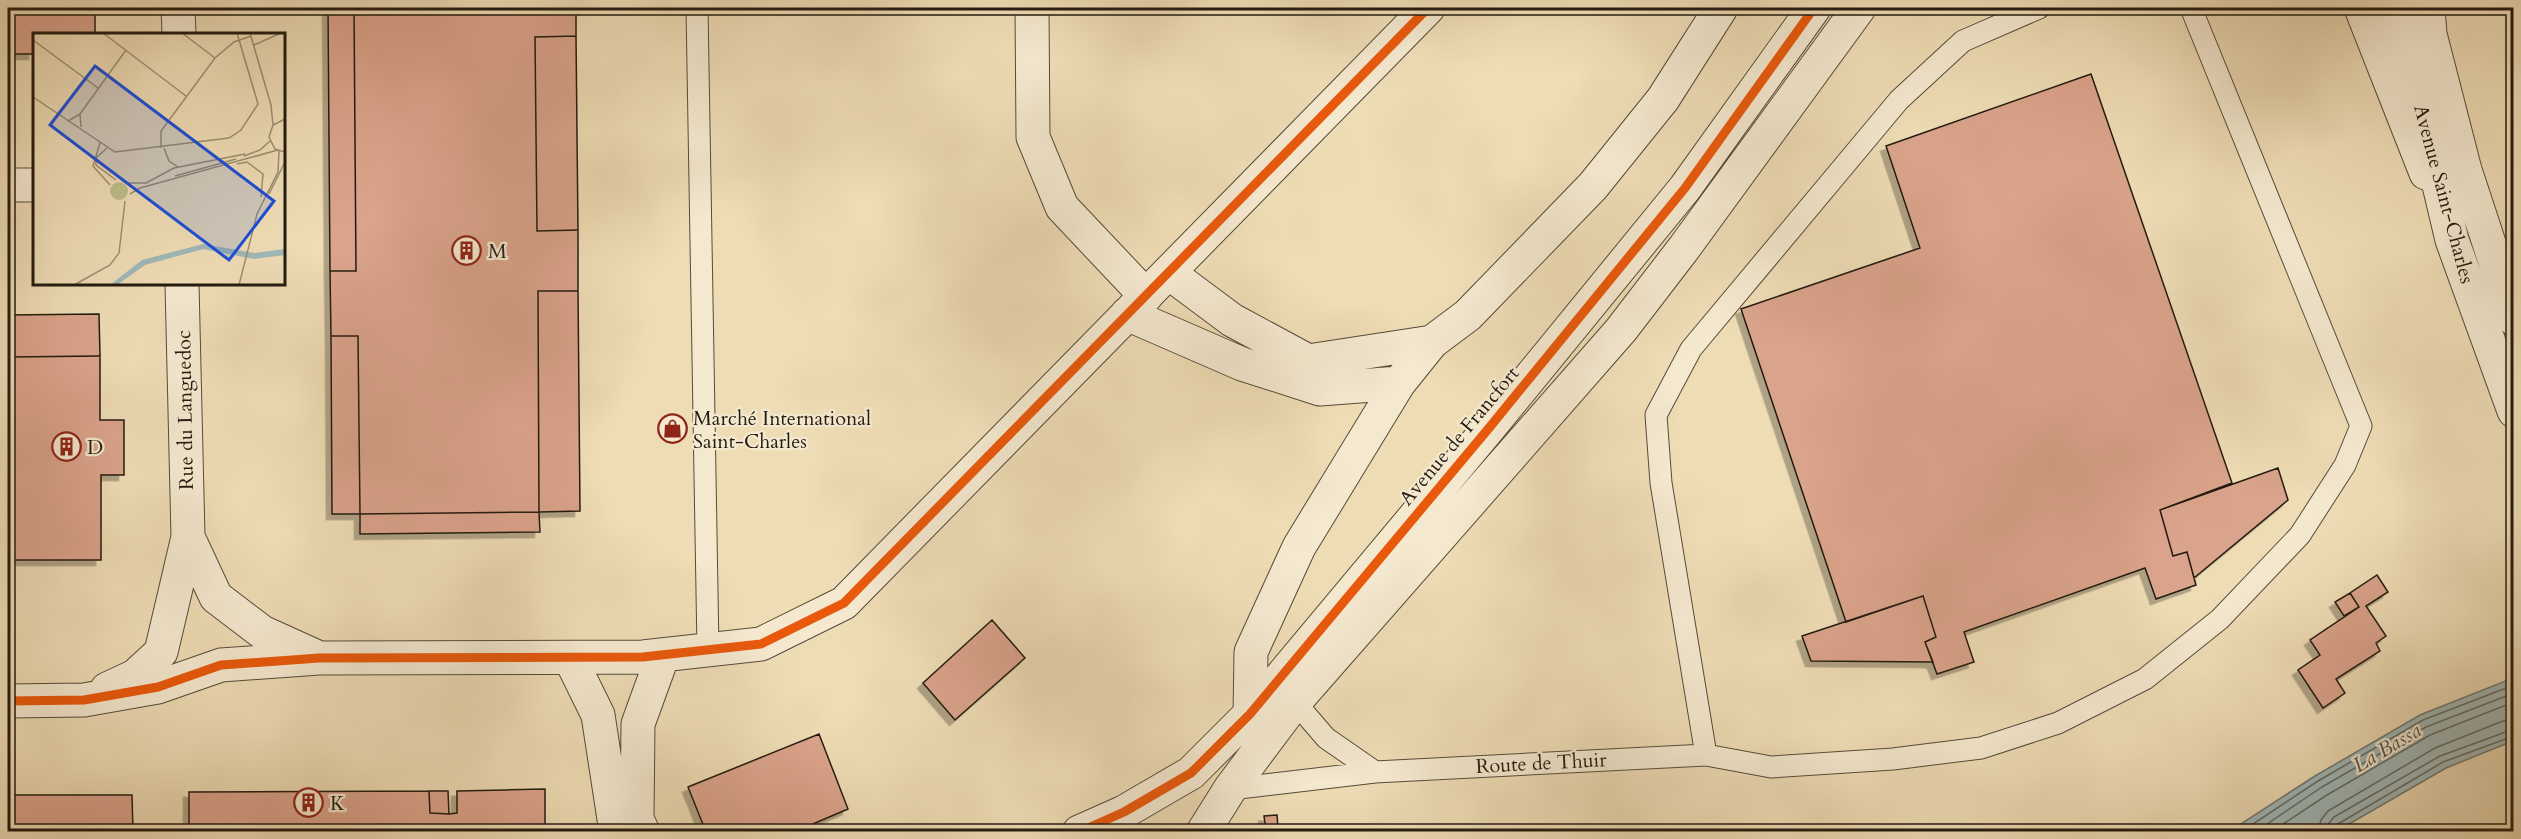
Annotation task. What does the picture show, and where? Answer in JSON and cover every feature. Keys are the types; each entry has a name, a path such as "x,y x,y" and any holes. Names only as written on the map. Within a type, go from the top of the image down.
{"street":[{"path":"178,8 178,33"},
{"path":"1032,8 1033,137 1062,207 1136,305 1242,364 1320,389 1399,382"},
{"path":"8,701 84,700 158,687 221,665 319,658 663,656 761,644 844,603 1428,8"},
{"path":"1250,714 1251,652 1299,548 1399,382 1432,342 1468,315 1593,186 1663,99 1721,8"},
{"name":"Avenue de Francfort","path":"1079,831 1124,812 1191,774 1250,714 1489,428 1685,188 1814,8"},
{"path":"1203,831 1230,789 1295,702 1621,330 1684,248 1859,8"},
{"path":"1684,248 1809,100 1876,8"},
{"path":"2361,8 2452,240"},
{"name":"Avenue Saint-Charles","path":"2397,8 2452,240 2514,411"},
{"name":"Avenue Saint-Charles","path":"2428,8 2430,34 2465,170 2514,319"},
{"path":"8,186 33,185"},
{"path":"1169,273 1232,320 1308,361 1432,342"},
{"name":"Rue du Languedoc","path":"84,700 135,676 161,651 188,537 182,285"},
{"name":"Rue du Languedoc","path":"188,537 216,597 262,632 319,658"},
{"path":"643,831 637,819 638,724 663,656"},
{"path":"570,658 597,715 616,831"}],"lane":[{"path":"697,8 708,650"},
{"path":"1706,755 1661,483 1656,415 1691,349 1899,100 1963,41 2039,8"},
{"name":"Route de Thuir","path":"1230,789 1375,772 1706,755 1771,767 1893,759 1981,748 2058,723 2145,679 2220,619 2300,535 2345,465 2361,426 2191,8"},
{"path":"1295,702 1326,738 1375,772"}],"water":[{"name":"La Bassa","path":"2513,678 2513,741 2446,768 2337,831 2230,831 2315,776 2420,715"}],"building":[{"path":"8,8 95,8 95,33 33,33 33,54 8,54"},
{"path":"328,8 354,8 356,271 330,271"},
{"name":"M","path":"354,8 576,8 576,36 535,37 537,231 578,230 578,291 538,291 539,512 360,514 358,336 331,336 330,271 356,271"},
{"path":"576,36 578,230 537,231 535,37"},
{"path":"2091,74 2232,483 2160,510 2173,556 2187,552 2196,585 2156,599 2145,568 1964,632 1974,662 1937,674 1925,642 1936,637 1923,596 1846,622 1741,309 1920,248 1886,146"},
{"path":"538,291 578,291 580,511 539,512"},
{"path":"99,314 100,356 8,357 8,315"},
{"path":"331,336 358,336 360,514 332,514"},
{"name":"D","path":"100,356 100,420 124,420 124,475 101,475 101,560 8,560 8,357"},
{"path":"2278,468 2288,500 2194,578 2187,552 2173,556 2160,510"},
{"path":"539,512 540,532 360,534 360,514"},
{"path":"2377,575 2388,592 2366,606 2386,636 2376,643 2380,651 2336,679 2345,693 2323,708 2298,670 2320,655 2310,640 2359,607 2350,593"},
{"path":"2350,593 2359,607 2344,616 2335,602"},
{"path":"1923,596 1936,637 1925,642 1933,662 1811,661 1802,636"},
{"path":"992,620 1025,658 955,720 923,683"},
{"path":"819,734 848,809 794,832 706,832 688,787"},
{"name":"K","path":"545,789 545,832 189,832 189,792 429,791 430,813 449,814 457,813 457,791"},
{"path":"429,791 448,791 449,814 430,813"},
{"path":"8,795 132,795 133,832 8,832"},
{"path":"1277,815 1278,828 1266,830 1264,816"}],"cycle path":[{"path":"8,701 84,700 158,687 221,665 319,658 643,657 761,644 844,603 1428,8"},
{"path":"1079,832 1124,812 1191,773 1250,714 1489,428 1685,188 1814,8"}],"place":[{"name":"M","path":"467,251"},
{"name":"Marché International Saint-Charles","path":"672,429"},
{"name":"D","path":"66,447"},
{"name":"K","path":"309,803"}]}
